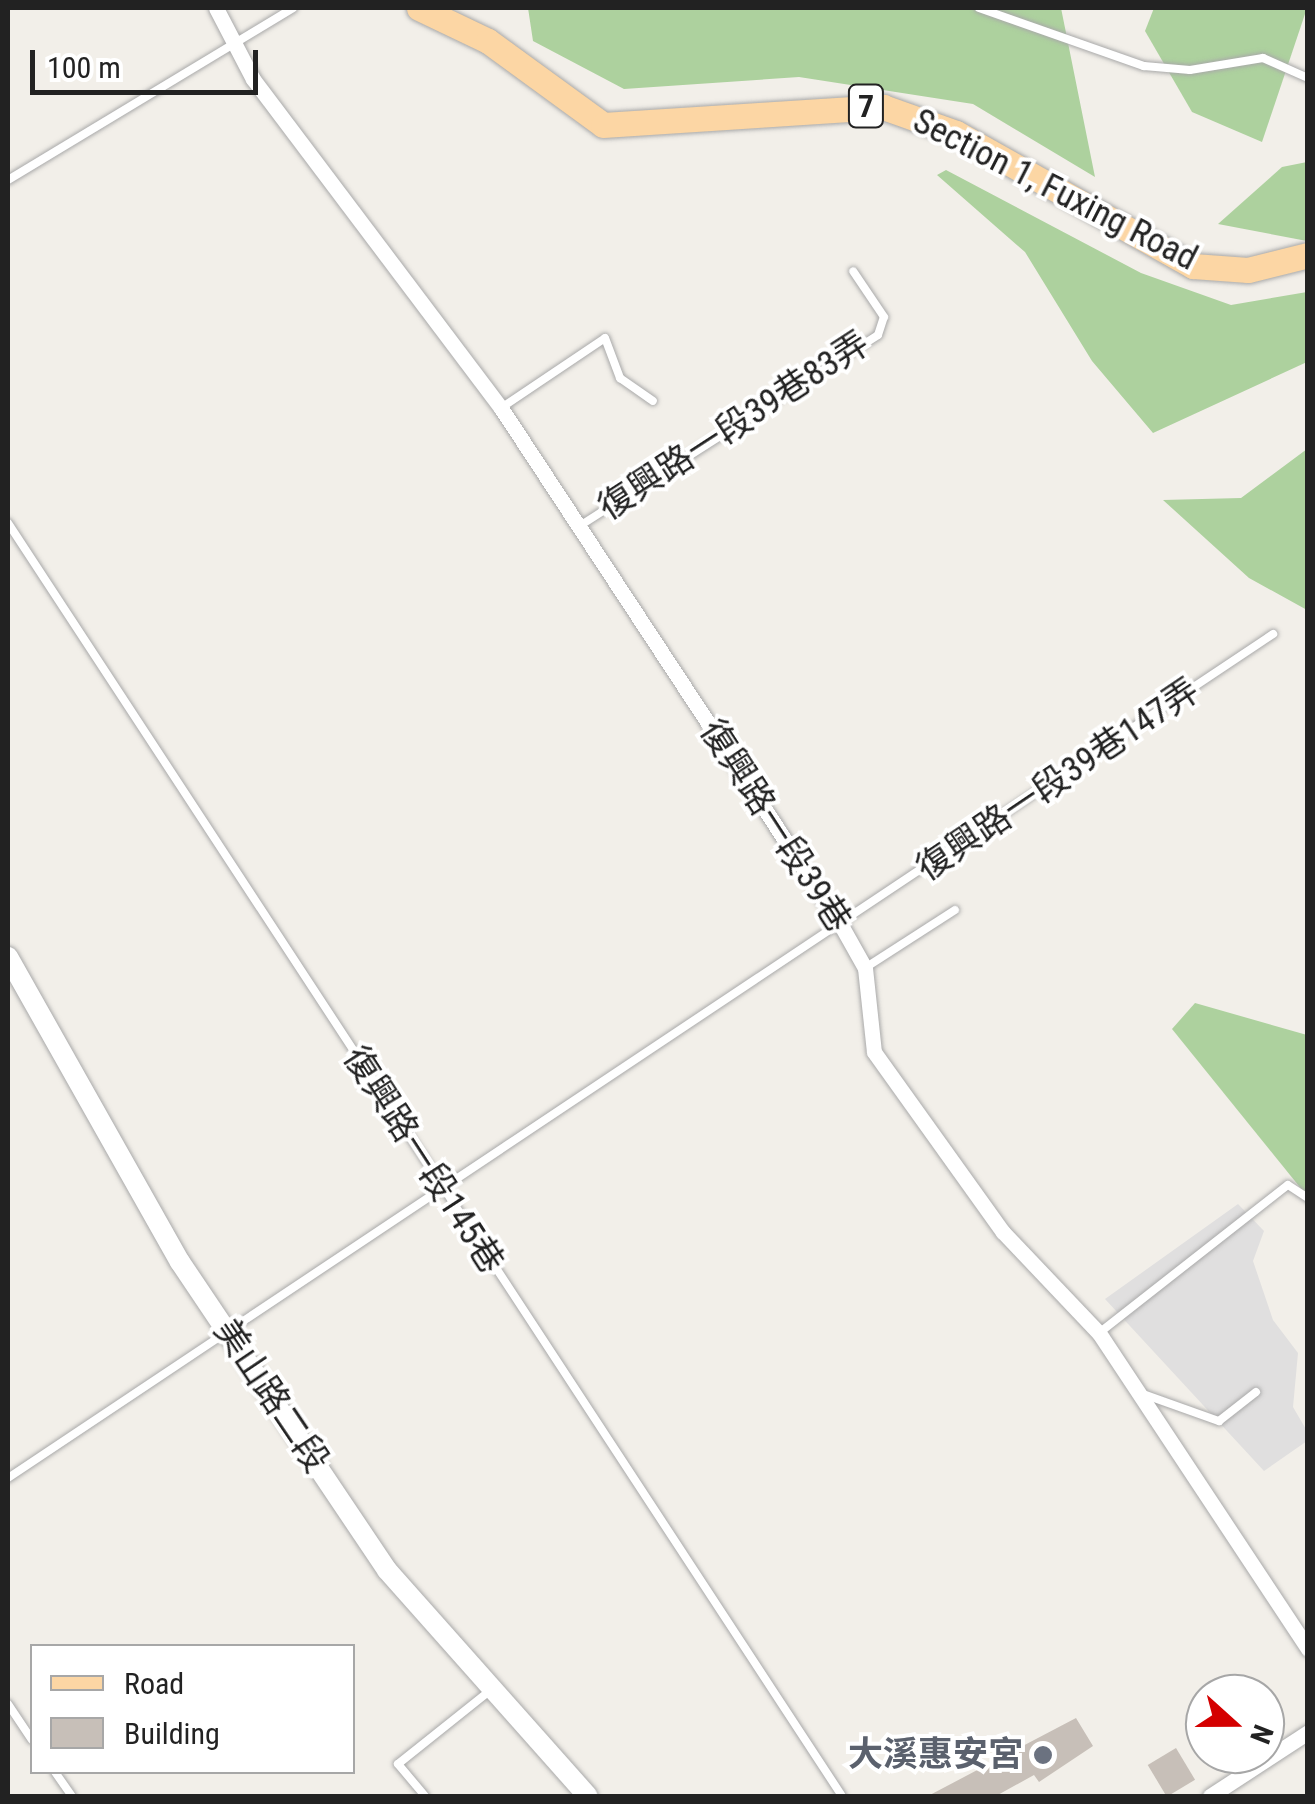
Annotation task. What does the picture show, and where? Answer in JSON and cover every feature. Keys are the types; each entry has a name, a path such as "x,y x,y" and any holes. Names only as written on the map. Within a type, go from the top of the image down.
{"main road":[{"name":"Section 1, Fuxing Road","path":"420,8 488,41 603,124 883,107 956,133 1193,266 1248,270 1308,255"}],"street":[{"name":"復興路一段39巷","path":"216,8 240,46 253,79 501,408 842,927 865,968 874,1052 1003,1232 1099,1333 1308,1649"},
{"name":"美山路二段","path":"8,957 180,1262 387,1570 588,1796"},
{"path":"1210,1796 1308,1732"}],"lane":[{"path":"8,180 240,46 293,8"},
{"path":"979,8 1144,66 1190,70 1263,58 1308,78"},
{"name":"復興路一段39巷83弄","path":"578,527 878,334 884,317 853,271"},
{"path":"501,408 605,338 620,378 653,401"},
{"name":"復興路一段145巷","path":"8,522 842,1796"},
{"name":"復興路一段39巷147弄","path":"8,1478 226,1326 842,927 1273,634"},
{"path":"865,968 955,910"},
{"path":"1099,1333 1288,1185 1308,1198"},
{"path":"1138,1393 1219,1421 1256,1392"},
{"path":"425,1796 398,1764 492,1688"},
{"path":"8,1704 30,1737"},
{"path":"56,1774 72,1796"}],"shaded area":[{"path":"1238,1204 1264,1231 1253,1261 1273,1320 1298,1353 1293,1407 1307,1431 1307,1441 1264,1471 1105,1299"}],"green space":[{"path":"528,8 1061,8 1095,177 973,104 799,77 624,89 533,41"},
{"path":"1154,8 1307,8 1262,142 1192,112 1145,31"},
{"path":"1307,162 1307,241 1218,224 1282,167"},
{"path":"946,170 1141,273 1231,305 1307,292 1307,362 1153,433 1092,361 1025,252 937,175"},
{"path":"1307,449 1307,610 1249,578 1163,500 1241,498"},
{"path":"1195,1003 1307,1035 1307,1196 1172,1029"}],"building":[{"name":"大溪惠安宮","path":"1076,1718 1093,1746 1039,1782 1034,1775 996,1796 928,1796"},
{"path":"1176,1748 1185,1763 1185,1774 1192,1774 1195,1780 1166,1796 1148,1765"}],"place":[{"name":"大溪惠安宮","path":"1043,1755"}]}
